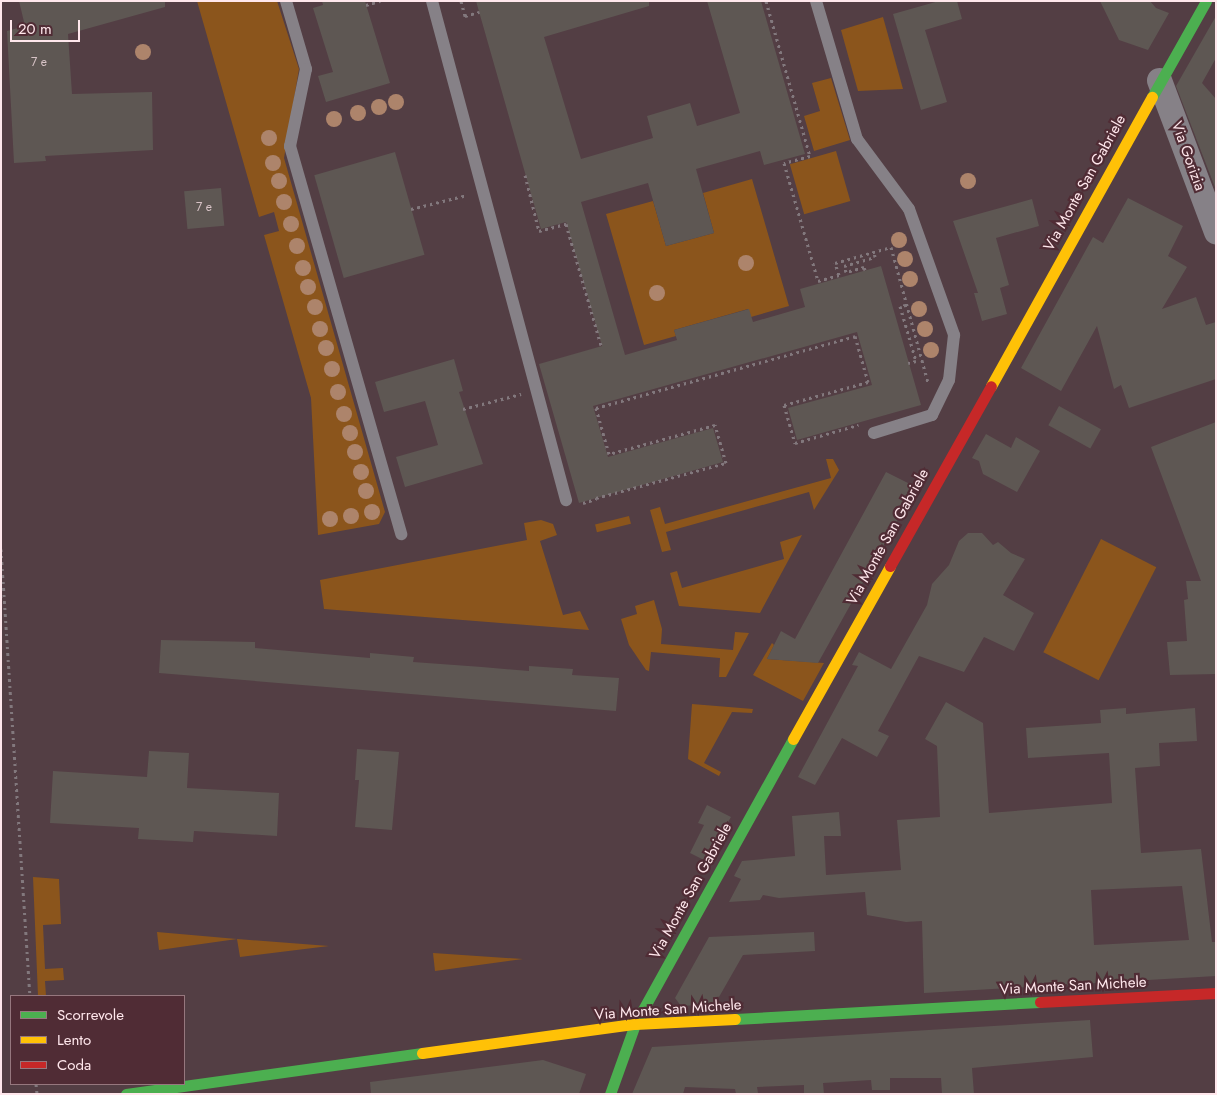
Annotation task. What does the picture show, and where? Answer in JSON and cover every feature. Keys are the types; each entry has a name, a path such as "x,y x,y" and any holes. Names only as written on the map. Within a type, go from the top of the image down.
{"street":[{"name":"Via Monte San Gabriele","path":"610,1094 635,1024 1159,80 1206,1"},
{"name":"Via Gorizia","path":"1159,80 1216,232"},
{"name":"Via Monte San Michele","path":"126,1094 635,1024 1216,993"}],"lane":[{"path":"286,1 306,69 290,146 401,534"},
{"path":"432,1 566,500"},
{"path":"816,1 857,139 909,209 954,335 949,380 932,415 874,433"}],"path":[{"path":"366,5 380,1"},
{"path":"454,3 461,1 465,16 479,12"},
{"path":"766,1 810,156 784,163 818,281 839,275 835,263 891,248 929,387"},
{"path":"525,175 539,231 566,224 601,345"},
{"path":"411,209 472,194"},
{"path":"796,220 800,219"},
{"path":"865,270 864,267 846,272 844,266 875,257 874,252"},
{"path":"906,305 900,306 916,361 908,363"},
{"path":"581,503 726,463 715,425 609,454 596,408 855,336 868,382 784,405 795,443 837,431"},
{"path":"464,409 526,393"},
{"path":"1,550 30,995"},
{"path":"1,634 7,633"}],"shaded area":[{"path":"197,1 277,1 299,69 284,158 385,512 379,524 318,535 311,398 264,235 279,231 274,212 259,217"},
{"path":"883,17 903,89 858,91 841,30"},
{"path":"831,78 850,140 814,151 804,116 820,111 812,83"},
{"path":"836,151 850,201 804,214 790,164"},
{"path":"752,179 789,306 751,317 748,309 674,330 676,336 644,345 606,214 653,201 666,246 714,233 703,193"},
{"path":"826,459 833,459 839,470 814,510 809,492 666,532 671,550 662,552 650,510 660,507 665,524 831,478"},
{"path":"629,516 631,524 597,532 595,524"},
{"path":"541,520 553,524 557,535 540,541 563,615 580,611 589,630 324,609 320,580 527,540 524,523"},
{"path":"802,535 760,613 679,606 670,573 677,571 682,588 784,559 780,542"},
{"path":"1101,539 1156,567 1099,680 1043,652"},
{"path":"654,600 662,629 661,644 733,650 735,632 749,633 726,677 719,677 720,658 651,652 649,671 646,670 629,645 621,619 637,614 635,606"},
{"path":"772,643 774,645 767,659 824,663 803,701 753,675"},
{"path":"692,704 753,709 752,713 732,712 704,763 721,772 719,776 688,759"},
{"path":"33,877 59,879 61,924 43,925 45,969 63,968 64,980 45,981 46,995 38,995"},
{"path":"157,932 237,939 159,950"},
{"path":"237,939 329,946 240,957"},
{"path":"433,953 523,959 435,971"}],"building":[{"path":"19,1 165,1 165,7 68,34 72,94 152,92 153,150 45,156 46,161 14,163 7,31 25,26"},
{"path":"322,1 365,1 390,83 326,102 318,76 333,72 313,8 323,5"},
{"path":"476,1 649,1 649,6 544,37 581,159 653,138 647,116 690,103 697,126 740,113 707,1 761,1 805,154 764,165 760,151 696,169 714,233 666,246 648,183 581,202 625,355 677,340 674,330 749,309 753,322 805,307 800,289 881,266 921,405 797,440 788,408 872,385 857,332 593,406 608,457 713,428 723,462 579,503 539,364 602,346 566,222 541,229"},
{"path":"939,1 957,1 962,19 925,30 947,102 921,110 893,14"},
{"path":"1100,1 1150,1 1156,8 1169,13 1148,50 1119,40"},
{"path":"1216,16 1216,58 1202,83 1216,99 1216,190 1176,86"},
{"path":"395,152 424,255 344,278 314,175"},
{"path":"221,188 224,226 187,229 184,191"},
{"path":"1128,198 1183,226 1168,256 1187,267 1162,309 1196,297 1206,325 1216,322 1216,379 1129,408 1121,385 1114,389 1097,326 1061,391 1021,368 1093,237 1103,243"},
{"path":"1032,199 1039,226 996,238 1009,285 1000,288 1007,314 982,321 974,293 978,293 953,221"},
{"path":"454,359 463,391 459,392 483,464 405,487 396,457 438,445 425,401 384,412 375,382"},
{"path":"1059,406 1101,429 1090,449 1048,425"},
{"path":"1216,422 1216,674 1170,675 1167,642 1187,641 1184,600 1188,599 1186,581 1201,581 1151,447"},
{"path":"986,434 1011,448 1016,437 1040,451 1017,492 983,474 979,461 972,458"},
{"path":"886,472 916,487 818,663 767,659 781,631 795,639"},
{"path":"968,533 982,533 993,545 998,542 1011,553 1025,559 1003,595 1034,613 1014,651 984,637 964,672 919,656 878,731 889,736 877,757 842,738 815,785 798,777 858,666 852,665 859,652 891,669 927,605 932,584 949,565 959,541"},
{"path":"161,640 255,642 255,648 370,658 370,653 414,657 413,662 529,671 529,666 573,669 572,675 619,678 616,711 159,673"},
{"path":"946,702 983,723 989,813 1112,803 1109,753 1028,758 1026,728 1101,723 1100,710 1126,708 1126,714 1195,708 1197,741 1159,743 1160,766 1135,768 1141,853 1201,849 1212,942 1216,942 1216,976 924,993 922,921 906,922 867,915 865,892 779,898 763,895 760,900 729,902 741,879 734,876 742,861 795,856 792,816 839,812 841,836 824,836 826,875 901,870 897,820 940,817 937,746 925,739","holes":["1182,886 1189,940 1094,945 1091,890"]},
{"path":"357,749 399,752 392,830 355,827 359,780 355,780"},
{"path":"149,751 189,753 187,788 279,793 277,836 194,831 193,842 138,839 139,828 50,823 53,771 147,777"},
{"path":"707,805 731,817 706,861 690,853 704,825 698,823"},
{"path":"814,932 815,951 743,955 715,1004 681,1006 675,998 709,937"},
{"path":"1090,1020 1093,1057 972,1068 974,1094 942,1094 941,1078 890,1078 890,1090 872,1090 871,1080 823,1083 824,1094 804,1094 804,1085 757,1087 758,1093 741,1094 736,1094 735,1089 685,1087 683,1094 632,1094 652,1047"},
{"path":"543,1060 586,1074 579,1094 371,1094 370,1082"}],"traffic: fast":[{"path":"1152,97 1206,1"},
{"path":"610,1094 635,1024 793,739"},
{"path":"735,1019 1040,1002"},
{"path":"126,1094 422,1053"}],"traffic: slow":[{"path":"991,386 1152,97"},
{"path":"793,739 890,566"},
{"path":"422,1053 635,1024 735,1019"}],"traffic: jam":[{"path":"890,566 991,386"},
{"path":"1040,1002 1216,993"}]}
